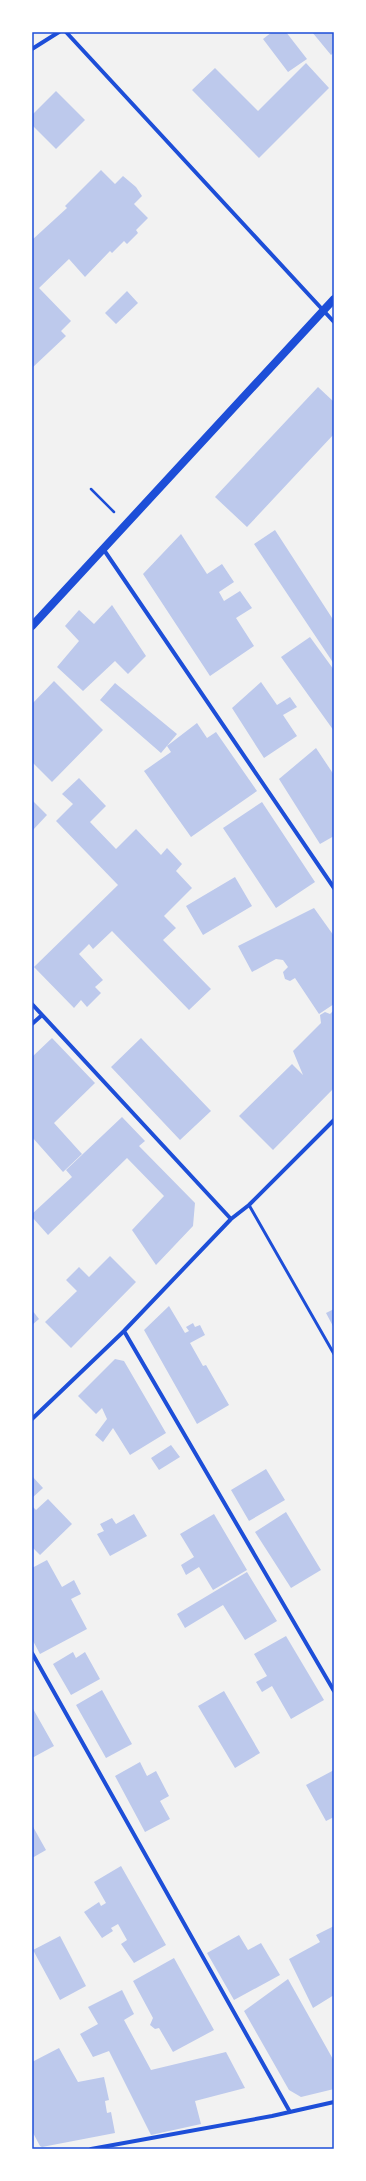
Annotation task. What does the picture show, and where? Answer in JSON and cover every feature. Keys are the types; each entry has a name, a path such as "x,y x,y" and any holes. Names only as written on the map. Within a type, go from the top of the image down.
{"main road":[{"path":"32,626 104,550 334,299"}],"street":[{"path":"32,49 59,32"},
{"path":"66,32 334,322"},
{"path":"104,550 334,888"},
{"path":"32,1004 232,1219"},
{"path":"32,1024 42,1015"},
{"path":"32,1419 124,1331 232,1219 249,1205 334,1120"},
{"path":"124,1331 334,1691"},
{"path":"32,1653 290,2112"},
{"path":"91,2149 290,2112 334,2102"}],"lane":[{"path":"249,1205 334,1354"}],"path":[{"path":"91,489 117,515"}],"building":[{"path":"272,32 286,32 307,59 288,72 263,39"},
{"path":"312,32 334,32 334,52 331,55"},
{"path":"306,63 329,88 259,158 192,90 215,68 258,111"},
{"path":"56,91 85,120 56,149 32,125 32,115"},
{"path":"101,170 115,184 123,176 136,187 142,196 134,204 148,218 136,230 138,233 127,244 124,241 112,253 110,251 85,277 69,259 39,288 71,321 61,331 66,336 32,368 32,240 67,208 65,206"},
{"path":"127,291 138,303 116,324 105,313"},
{"path":"318,387 334,402 334,434 247,527 215,497"},
{"path":"275,530 334,621 334,664 254,544"},
{"path":"181,534 207,574 222,564 234,582 219,592 224,601 240,591 252,608 236,618 254,646 210,676 143,574"},
{"path":"112,605 146,656 128,674 115,661 83,691 57,667 79,641 65,626 79,610 94,624"},
{"path":"310,637 334,670 334,731 281,657"},
{"path":"54,681 103,730 52,782 32,762 32,704"},
{"path":"261,682 277,705 290,697 297,707 283,715 297,736 264,758 232,708"},
{"path":"115,683 177,734 161,753 100,700"},
{"path":"197,723 207,738 216,732 257,791 191,837 144,771 171,752 167,746"},
{"path":"316,748 334,775 334,836 320,844 279,779"},
{"path":"79,778 106,806 90,822 116,849 136,829 161,855 167,848 182,864 176,871 192,888 164,916 176,928 163,940 211,989 189,1010 112,931 93,949 89,944 79,954 103,980 95,987 101,993 87,1007 81,1000 74,1008 34,967 118,885 56,821 73,804 62,794"},
{"path":"32,800 47,815 32,831"},
{"path":"262,802 315,882 276,908 223,828"},
{"path":"235,877 252,906 203,935 186,906"},
{"path":"314,908 334,936 334,1004 319,1014 295,978 290,981 285,979 283,972 288,967 283,960 276,959 252,972 238,946"},
{"path":"334,1010 334,1088 273,1150 239,1116 292,1064 303,1075 293,1051 321,1023 320,1015 325,1012 330,1014"},
{"path":"52,1038 95,1083 54,1123 82,1154 63,1172 32,1137 32,1057"},
{"path":"141,1038 211,1111 180,1140 111,1067"},
{"path":"122,1117 145,1141 139,1146 195,1203 193,1226 156,1265 132,1230 164,1196 127,1158 48,1235 32,1217 32,1214 72,1177 66,1170"},
{"path":"110,1256 136,1282 71,1348 45,1322 77,1291 66,1280 79,1267 89,1277"},
{"path":"169,1306 185,1333 189,1331 186,1327 193,1323 195,1327 200,1325 205,1335 190,1343 203,1366 206,1365 229,1405 197,1424 144,1330"},
{"path":"334,1309 334,1328 326,1313"},
{"path":"32,1310 39,1319 32,1325"},
{"path":"115,1359 124,1361 166,1433 130,1455 113,1428 103,1442 95,1435 107,1419 102,1408 96,1414 78,1396"},
{"path":"171,1445 180,1457 159,1470 151,1458"},
{"path":"266,1469 285,1500 249,1521 231,1490"},
{"path":"32,1476 43,1488 32,1498"},
{"path":"48,1499 72,1524 40,1555 32,1547 32,1506 36,1510"},
{"path":"286,1512 321,1570 291,1588 255,1532"},
{"path":"134,1514 147,1536 110,1556 97,1534 104,1531 100,1524 112,1518 116,1524"},
{"path":"214,1514 247,1570 213,1590 199,1567 186,1575 181,1565 194,1557 180,1534"},
{"path":"47,1560 62,1587 74,1580 81,1594 71,1599 87,1629 40,1654 32,1639 32,1568"},
{"path":"247,1572 277,1621 245,1640 223,1605 185,1628 177,1614"},
{"path":"286,1636 324,1700 291,1719 272,1686 262,1692 256,1682 267,1676 254,1654"},
{"path":"73,1652 76,1658 85,1652 100,1679 71,1695 53,1664"},
{"path":"102,1690 132,1744 106,1758 76,1705"},
{"path":"224,1691 260,1753 235,1768 198,1706"},
{"path":"32,1707 54,1746 32,1758"},
{"path":"140,1762 147,1776 156,1771 169,1796 160,1801 170,1819 145,1832 115,1776"},
{"path":"334,1770 334,1817 326,1821 306,1785"},
{"path":"32,1825 46,1850 32,1858"},
{"path":"121,1866 166,1945 134,1963 121,1944 127,1940 118,1924 111,1928 113,1931 102,1938 84,1912 99,1902 101,1906 106,1903 94,1882"},
{"path":"334,1926 334,1995 313,2008 289,1959 320,1942 316,1935"},
{"path":"239,1935 248,1950 261,1943 280,1975 234,2000 207,1953"},
{"path":"60,1936 86,1986 60,2000 33,1950"},
{"path":"174,1958 214,2030 173,2052 159,2028 155,2029 150,2025 153,2018 133,1981"},
{"path":"288,1979 334,2061 334,2089 301,2097 289,2090 244,2011"},
{"path":"122,1990 134,2014 124,2020 151,2070 226,2052 245,2088 195,2101 201,2124 151,2135 109,2051 93,2057 80,2034 98,2024 88,2007"},
{"path":"59,2048 78,2082 104,2077 109,2100 105,2101 107,2113 111,2112 115,2133 42,2147 40,2146 32,2131 32,2062"}]}
